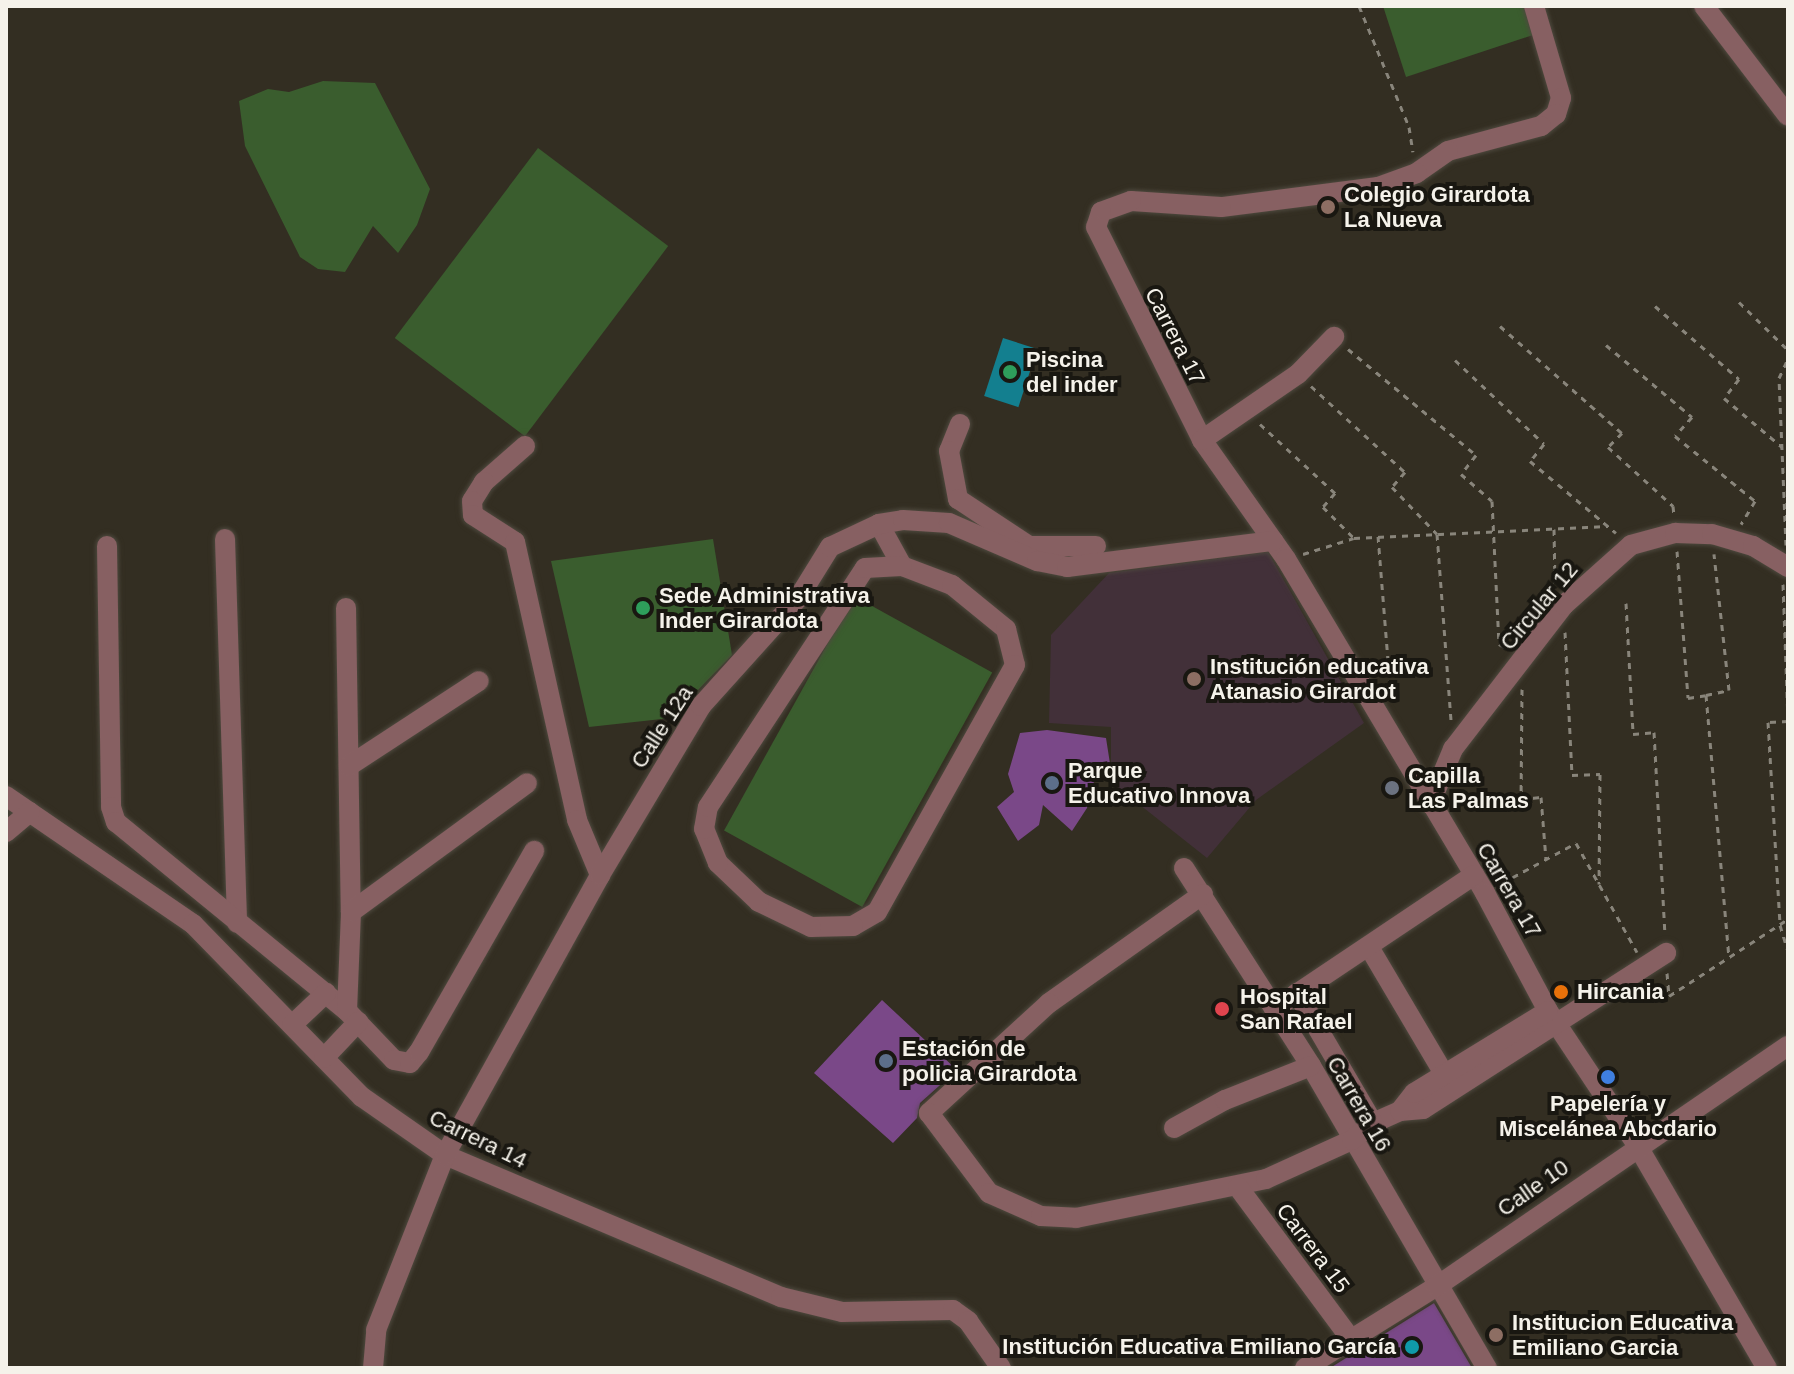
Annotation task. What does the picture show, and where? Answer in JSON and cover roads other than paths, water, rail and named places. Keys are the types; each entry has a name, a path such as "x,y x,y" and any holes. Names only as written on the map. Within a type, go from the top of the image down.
{"street":[{"name":"Carrera 17","path":"1534,6 1561,98 1556,114 1523,133 1448,151 1417,173 1378,187 1221,207 1131,201 1113,205 1101,212 1096,227 1202,440 1286,559 1480,884 1552,1018 1637,1145 1767,1368"},
{"path":"1704,6 1788,116"},
{"path":"1202,440 1298,374 1334,337"},
{"path":"960,424 949,451 958,499 1029,546 1097,550"},
{"path":"525,446 484,482 472,501 473,515 515,542 577,820 600,875"},
{"name":"Calle 12a","path":"373,1368 376,1330 445,1155 600,875 701,706 799,597 830,547 879,524 903,520 949,523 1037,561 1097,550 1273,541"},
{"path":"879,524 902,566 952,585 1006,629 1015,665 877,912 853,926 811,927 759,902 718,863 704,829 708,807 865,568 902,566"},
{"name":"Circular 12","path":"1430,804 1453,749 1564,605 1631,545 1675,533 1721,537 1787,567"},
{"path":"225,539 237,923"},
{"path":"107,546 111,807 130,836 326,993 353,1016 394,1060 410,1063 534,851"},
{"path":"324,1058 353,1016 346,608"},
{"path":"349,766 479,681"},
{"path":"351,912 527,783"},
{"name":"Carrera 14","path":"6,796 193,924 362,1097 445,1155 781,1297 842,1312 953,1310 968,1321 1001,1368"},
{"path":"6,832 30,812"},
{"name":"Carrera 16","path":"1184,868 1311,1066 1487,1368"},
{"path":"1274,1009 1369,947 1480,884"},
{"path":"1203,894 1049,1003 929,1113 989,1193 1041,1216 1076,1218 1238,1187 1352,1140 1373,1123 1400,1111 1423,1109 1552,1018"},
{"path":"1369,947 1444,1074"},
{"path":"1400,1111 1414,1093 1444,1074 1552,1018 1666,953"},
{"path":"292,1025 326,993"},
{"path":"1297,993 1373,1123"},
{"name":"Calle 10","path":"1305,1368 1437,1286 1637,1145 1788,1046"},
{"path":"1174,1128 1225,1100 1311,1066"},
{"name":"Carrera 15","path":"1238,1187 1350,1338"}],"water":[{"name":"Piscina del inder","path":"1003,338 1037,349 1018,407 984,396"}],"place":[{"name":"Colegio Girardota La Nueva","path":"1328,207"},
{"name":"Piscina del inder","path":"1010,372"},
{"name":"Sede Administrativa Inder Girardota","path":"643,608"},
{"name":"Institución educativa Atanasio Girardot","path":"1194,679"},
{"name":"Parque Educativo Innova","path":"1052,783"},
{"name":"Capilla Las Palmas","path":"1392,788"},
{"name":"Hircania","path":"1561,992"},
{"name":"Hospital San Rafael","path":"1222,1009"},
{"name":"Estación de policia Girardota","path":"886,1061"},
{"name":"Papelería y Miscelánea Abcdario","path":"1608,1077"},
{"name":"Institucion Educativa Emiliano Garcia","path":"1496,1335"},
{"name":"Institución Educativa Emiliano García","path":"1412,1347"}]}
